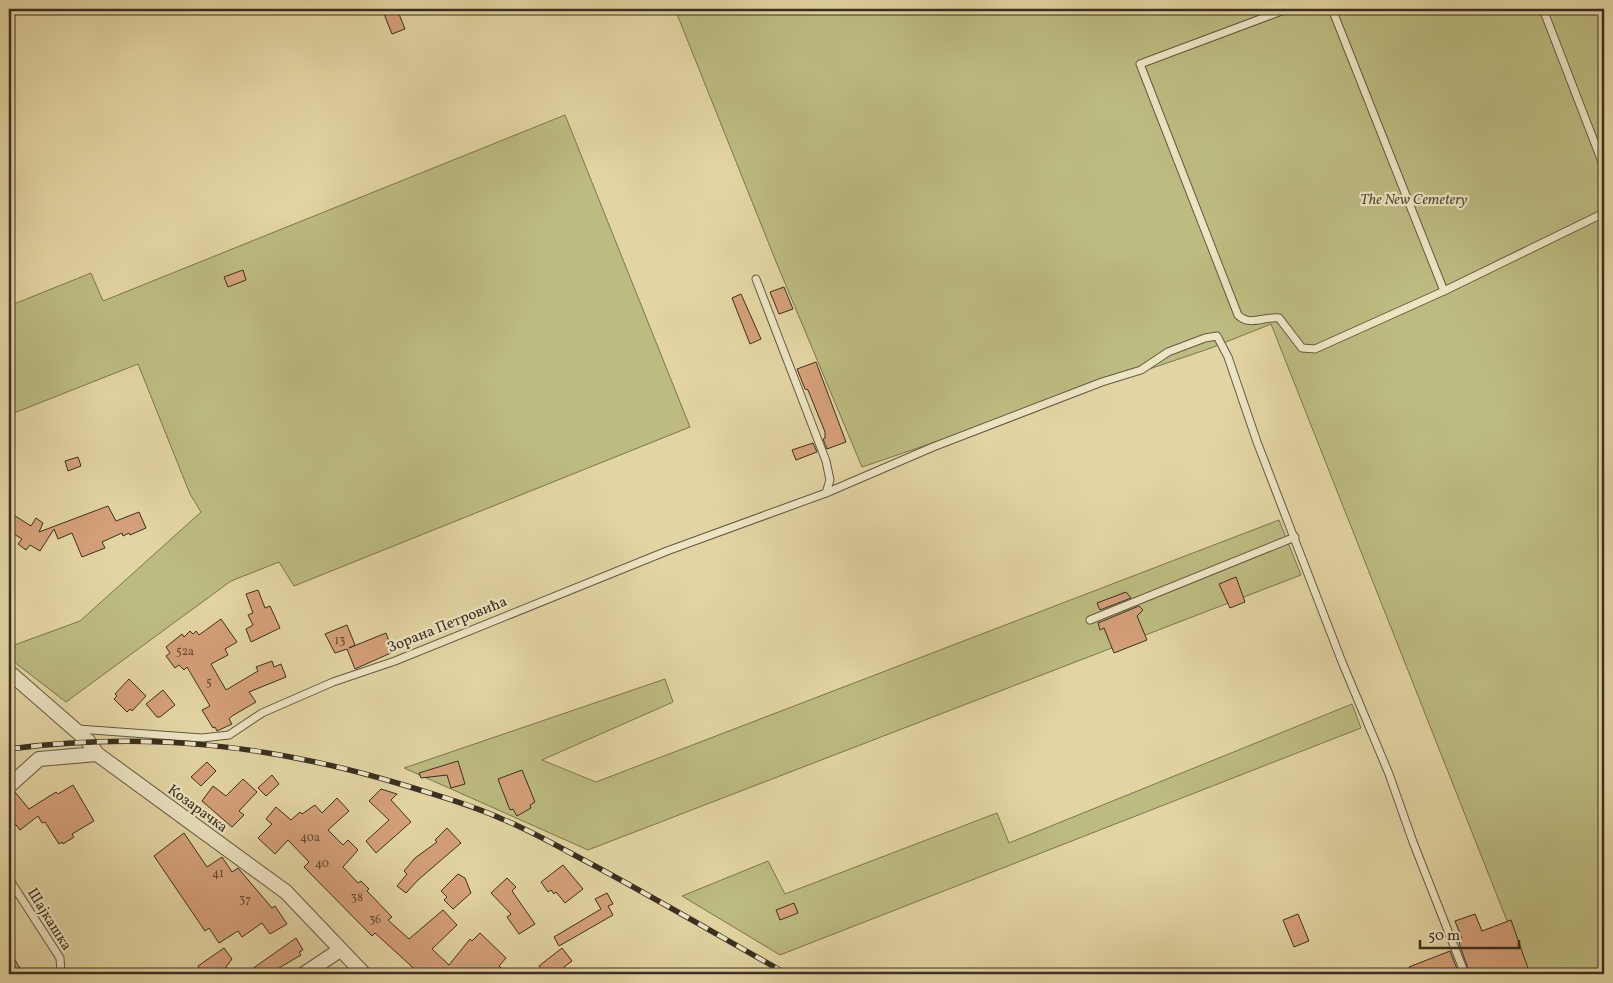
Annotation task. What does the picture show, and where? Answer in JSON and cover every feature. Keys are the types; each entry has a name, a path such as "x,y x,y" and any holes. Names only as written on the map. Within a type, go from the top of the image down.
{"street":[{"name":"Козарачка","path":"9,672 88,741 97,754 286,892 364,974"},
{"path":"9,786 39,759 97,754"},
{"path":"304,974 340,950"}],"lane":[{"path":"1287,9 1140,64 1238,315 1249,322 1279,318 1296,343 1308,350 1444,291 1604,213"},
{"path":"1332,9 1444,291"},
{"path":"1543,9 1604,167"},
{"path":"756,279 826,461 830,480 826,493"},
{"name":"Зорана Петровића","path":"73,728 110,733 202,738 229,735 262,713 333,682 404,657 667,551 826,493 933,447 1102,382 1141,370 1168,352 1205,338 1217,336 1228,357 1257,442 1295,537"},
{"path":"1090,620 1295,537 1342,662 1389,774 1413,842 1466,974"},
{"name":"Шајкашка","path":"9,880 60,958 61,973 59,974"}],"green space":[{"name":"The New Cemetery","path":"675,9 1604,9 1604,974 1528,974 1271,324 1211,348 862,467 777,264"},
{"path":"565,115 690,427 294,586 279,562 231,581 66,702 9,658 9,647 80,621 201,512 190,494 138,364 9,415 9,306 91,273 103,301"},
{"path":"1279,520 1301,575 588,850 404,768 665,679 673,702 542,760 596,782"},
{"path":"1352,704 1361,728 780,955 682,896 768,861 785,894 997,813 1009,843"}],"building":[{"path":"382,9 397,9 405,29 392,34"},
{"path":"243,270 246,280 228,287 224,277"},
{"path":"784,287 793,309 779,314 770,292"},
{"path":"741,294 761,339 750,344 732,298"},
{"path":"816,362 846,442 827,449 823,439 825,438 825,432 808,390 805,389 797,369"},
{"path":"813,443 817,452 796,460 792,450"},
{"path":"78,457 81,466 68,471 65,461"},
{"path":"108,506 116,521 139,512 146,528 130,535 129,533 123,536 122,533 102,542 105,548 82,557 72,533 58,539 54,529 40,551 30,545 26,550 18,544 22,539 9,531 9,512 31,526 36,518 43,523 39,532"},
{"path":"1236,577 1245,602 1230,608 1219,584"},
{"path":"258,590 265,608 270,606 280,628 251,642 246,629 253,625 248,615 253,613 246,594"},
{"path":"1126,592 1131,598 1100,610 1097,603"},
{"path":"1139,606 1143,610 1137,616 1147,640 1114,653 1104,628 1100,630 1098,623"},
{"path":"221,619 237,642 225,649 228,655 211,664 226,690 258,671 256,667 272,661 274,667 281,664 286,677 249,692 256,702 232,716 229,719 232,724 217,731 215,727 213,728 202,710 210,706 187,667 184,670 179,665 175,668 166,656 170,653 166,647 182,634 184,637 190,631 193,634 196,631 199,635"},
{"path":"347,625 355,645 349,648 386,633 393,652 355,669 347,649 335,653 325,634"},
{"path":"129,679 146,696 132,711 130,709 127,712 114,699 117,696 115,694"},
{"path":"163,690 175,705 160,717 157,717 146,704"},
{"path":"458,761 465,784 451,788 447,775 421,778 419,773"},
{"path":"207,762 216,771 201,786 191,777"},
{"path":"522,770 535,802 530,805 531,808 517,816 513,809 510,810 498,779"},
{"path":"272,775 279,784 266,796 258,788"},
{"path":"243,779 257,792 239,811 244,815 232,827 202,801 213,786 226,796"},
{"path":"73,785 94,821 72,834 74,837 63,844 62,842 59,844 45,822 42,823 38,816 20,830 9,816 9,797 15,792 29,809 56,792 58,794"},
{"path":"381,789 397,794 391,800 411,822 376,853 366,841 389,820 369,801"},
{"path":"337,798 349,811 328,830 343,845 348,840 358,850 343,867 358,883 361,881 369,889 367,891 392,917 388,920 409,939 443,910 457,925 432,949 449,965 470,939 472,941 480,933 506,958 499,966 506,974 420,974 375,933 372,936 304,867 309,862 288,840 275,854 258,838 272,824 266,819 276,807 291,820 300,812 302,814 315,805 322,813"},
{"path":"447,828 461,843 418,880 406,893 397,886 407,874 404,871 415,858 437,842 435,840"},
{"path":"184,833 207,867 222,857 232,872 238,868 272,908 275,906 287,924 270,934 262,923 242,937 238,931 219,943 209,928 205,931 154,856"},
{"path":"563,865 583,889 565,903 556,892 554,894 551,890 548,892 541,882"},
{"path":"458,874 465,878 471,893 453,909 444,900 447,897 441,891"},
{"path":"507,878 516,887 512,891 535,924 519,934 507,917 511,914 491,893"},
{"path":"607,893 613,904 608,906 613,915 559,946 554,937 601,909 595,899"},
{"path":"794,903 798,913 780,920 776,910"},
{"path":"1298,914 1309,941 1294,947 1283,920"},
{"path":"1475,914 1482,931 1511,920 1530,974 1470,974 1460,946 1459,940 1462,939 1455,921"},
{"path":"296,938 303,950 299,952 301,955 279,968 284,974 245,974"},
{"path":"224,948 232,959 226,967 230,974 203,974 198,966"},
{"path":"562,948 572,961 564,967 569,974 545,974 539,966"},
{"path":"9,950 21,970 14,974 9,974"},
{"path":"1450,951 1459,974 1413,974 1409,967"}],"railway":[{"path":"9,749 111,741 210,745 308,760 407,786 479,809 549,841 787,974"}]}
